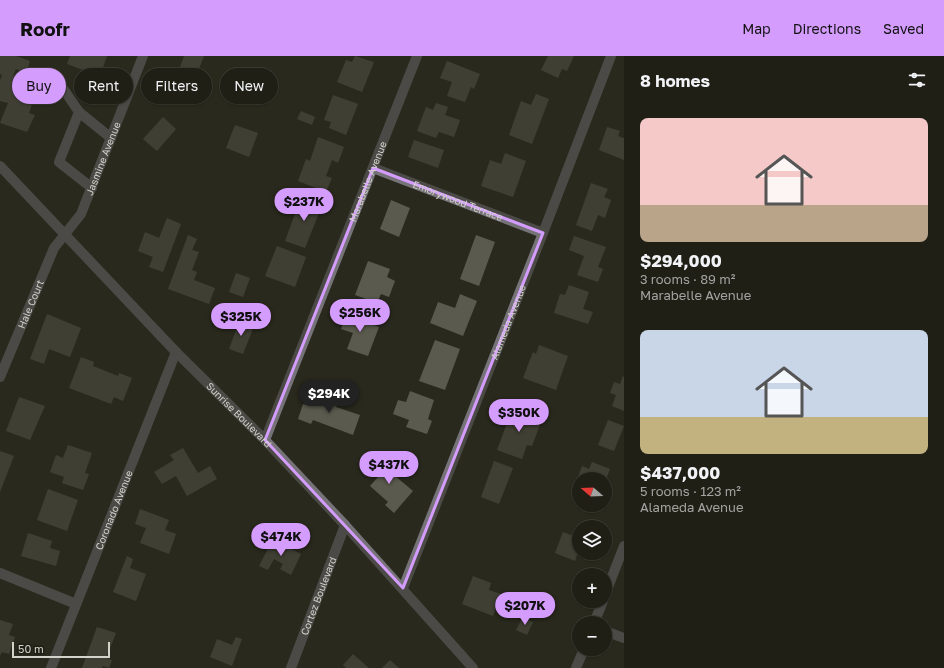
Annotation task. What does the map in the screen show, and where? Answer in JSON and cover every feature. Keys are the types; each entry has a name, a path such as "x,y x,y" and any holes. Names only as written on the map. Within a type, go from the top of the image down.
{"street":[{"name":"Jasmine Avenue","path":"64,234 81,214 143,56"},
{"name":"Marabelle Avenue","path":"266,440 417,56"},
{"name":"Alameda Avenue","path":"402,588 543,233 611,56"},
{"path":"66,93 79,112 111,138"},
{"path":"79,112 58,162 92,188"},
{"name":"Sunrise Boulevard","path":"0,166 176,352 266,440 345,524 473,668"},
{"name":"Emorywood Terrace","path":"373,168 543,233"},
{"name":"Hale Court","path":"0,376 54,248 64,234"},
{"name":"Coronado Avenue","path":"51,668 176,352"},
{"name":"Cortez Boulevard","path":"291,668 345,524"},
{"path":"612,577 624,546"},
{"path":"0,573 76,604"},
{"path":"612,634 624,638"},
{"path":"576,668 581,656"}],"highlighted area":[{"path":"373,168 543,233 403,588 265,440"}],"building":[{"path":"0,56 16,56 30,61 28,68 12,68 12,104 32,104 29,113 35,115 27,132 0,123 8,103 0,101 0,80 2,75 0,74"},
{"path":"70,56 107,56 103,68 78,68 67,64"},
{"path":"184,56 204,56 199,68 180,67"},
{"path":"355,56 374,62 362,92 337,82 346,60 352,62"},
{"path":"548,56 574,56 567,71 562,69 558,78 541,70"},
{"path":"447,61 480,74 474,89 471,87 465,102 447,96 452,82 440,78"},
{"path":"536,94 549,99 532,144 509,135 521,101 531,105"},
{"path":"333,95 358,104 346,135 329,128 331,122 324,120"},
{"path":"436,103 448,107 445,115 460,120 454,137 439,132 436,138 417,131 426,107 433,110"},
{"path":"301,111 315,117 312,125 297,119"},
{"path":"163,117 176,129 157,151 143,139"},
{"path":"235,125 258,133 249,157 226,148"},
{"path":"607,127 620,131 618,136 624,138 624,160 599,150"},
{"path":"318,137 344,147 338,163 332,160 326,176 332,178 326,192 298,181 306,159 310,161"},
{"path":"414,140 444,150 438,168 408,157"},
{"path":"505,153 526,161 513,197 481,186 490,160 501,164"},
{"path":"591,183 608,189 604,197 611,200 605,218 598,215 592,231 576,225"},
{"path":"302,195 323,203 305,248 285,241"},
{"path":"391,200 410,208 399,237 380,229"},
{"path":"167,218 181,224 163,272 149,267 153,257 138,251 145,232 159,238"},
{"path":"188,235 197,239 192,250 199,252 192,270 197,272 194,280 215,288 209,304 168,289"},
{"path":"476,235 495,242 479,286 460,279"},
{"path":"574,236 606,247 598,267 603,269 598,282 577,275 584,256 569,250"},
{"path":"277,246 306,257 295,287 265,276"},
{"path":"368,261 390,269 387,277 395,281 389,297 381,294 377,303 355,295"},
{"path":"236,273 250,278 243,297 229,292"},
{"path":"569,285 589,292 583,309 593,312 588,324 554,313 560,294 565,295"},
{"path":"460,294 477,301 463,336 430,323 438,302 455,308"},
{"path":"348,309 365,315 363,321 379,327 368,356 347,349 353,333 341,329"},
{"path":"47,314 81,328 70,357 49,349 44,364 30,359"},
{"path":"240,320 254,326 243,354 229,349"},
{"path":"435,340 460,349 445,390 419,381"},
{"path":"539,345 568,356 556,390 523,378 533,352 536,354"},
{"path":"81,357 94,362 93,366 118,376 119,373 132,378 123,401 114,397 111,404 69,388"},
{"path":"623,376 624,411 612,406 616,395 610,393 614,382 620,384"},
{"path":"316,391 339,399 336,407 360,415 353,435 313,420 311,424 298,419 303,404 311,406"},
{"path":"410,391 434,400 428,419 432,421 427,434 406,427 409,420 393,414 398,400 406,402"},
{"path":"19,397 45,406 30,440 6,431"},
{"path":"513,407 542,419 532,446 527,445 522,459 497,450"},
{"path":"608,420 624,426 614,451 598,445"},
{"path":"68,445 92,453 85,473 89,474 83,490 62,483 64,477 50,472 56,455 63,458"},
{"path":"183,448 198,473 210,466 217,479 187,496 176,476 162,484 154,472 174,460 170,455"},
{"path":"0,451 14,456 0,492"},
{"path":"384,455 394,464 388,470 413,491 394,513 385,505 388,502 370,486 378,477 370,470"},
{"path":"494,461 513,468 499,504 481,497"},
{"path":"592,462 610,469 609,472 580,472 582,466 589,469"},
{"path":"48,489 78,500 67,531 37,520"},
{"path":"140,509 169,520 165,530 176,534 169,554 140,543 146,528 135,524"},
{"path":"563,532 572,535 572,560 555,553"},
{"path":"28,533 52,541 50,548 60,551 56,566 21,556"},
{"path":"273,539 301,554 291,575 280,569 283,564 274,559 268,570 259,566"},
{"path":"127,556 133,559 130,568 146,574 136,601 113,592"},
{"path":"473,576 491,583 489,590 501,594 493,616 462,604"},
{"path":"522,618 533,622 527,635 516,630"},
{"path":"0,620 13,624 9,635 15,637 9,654 2,652 0,656"},
{"path":"97,627 116,633 106,658 112,660 109,668 103,666 102,668 82,668"},
{"path":"236,637 242,639 232,666 210,657 217,639 232,645"},
{"path":"353,654 369,668 346,668 343,665"},
{"path":"390,660 399,668 382,668"}]}
